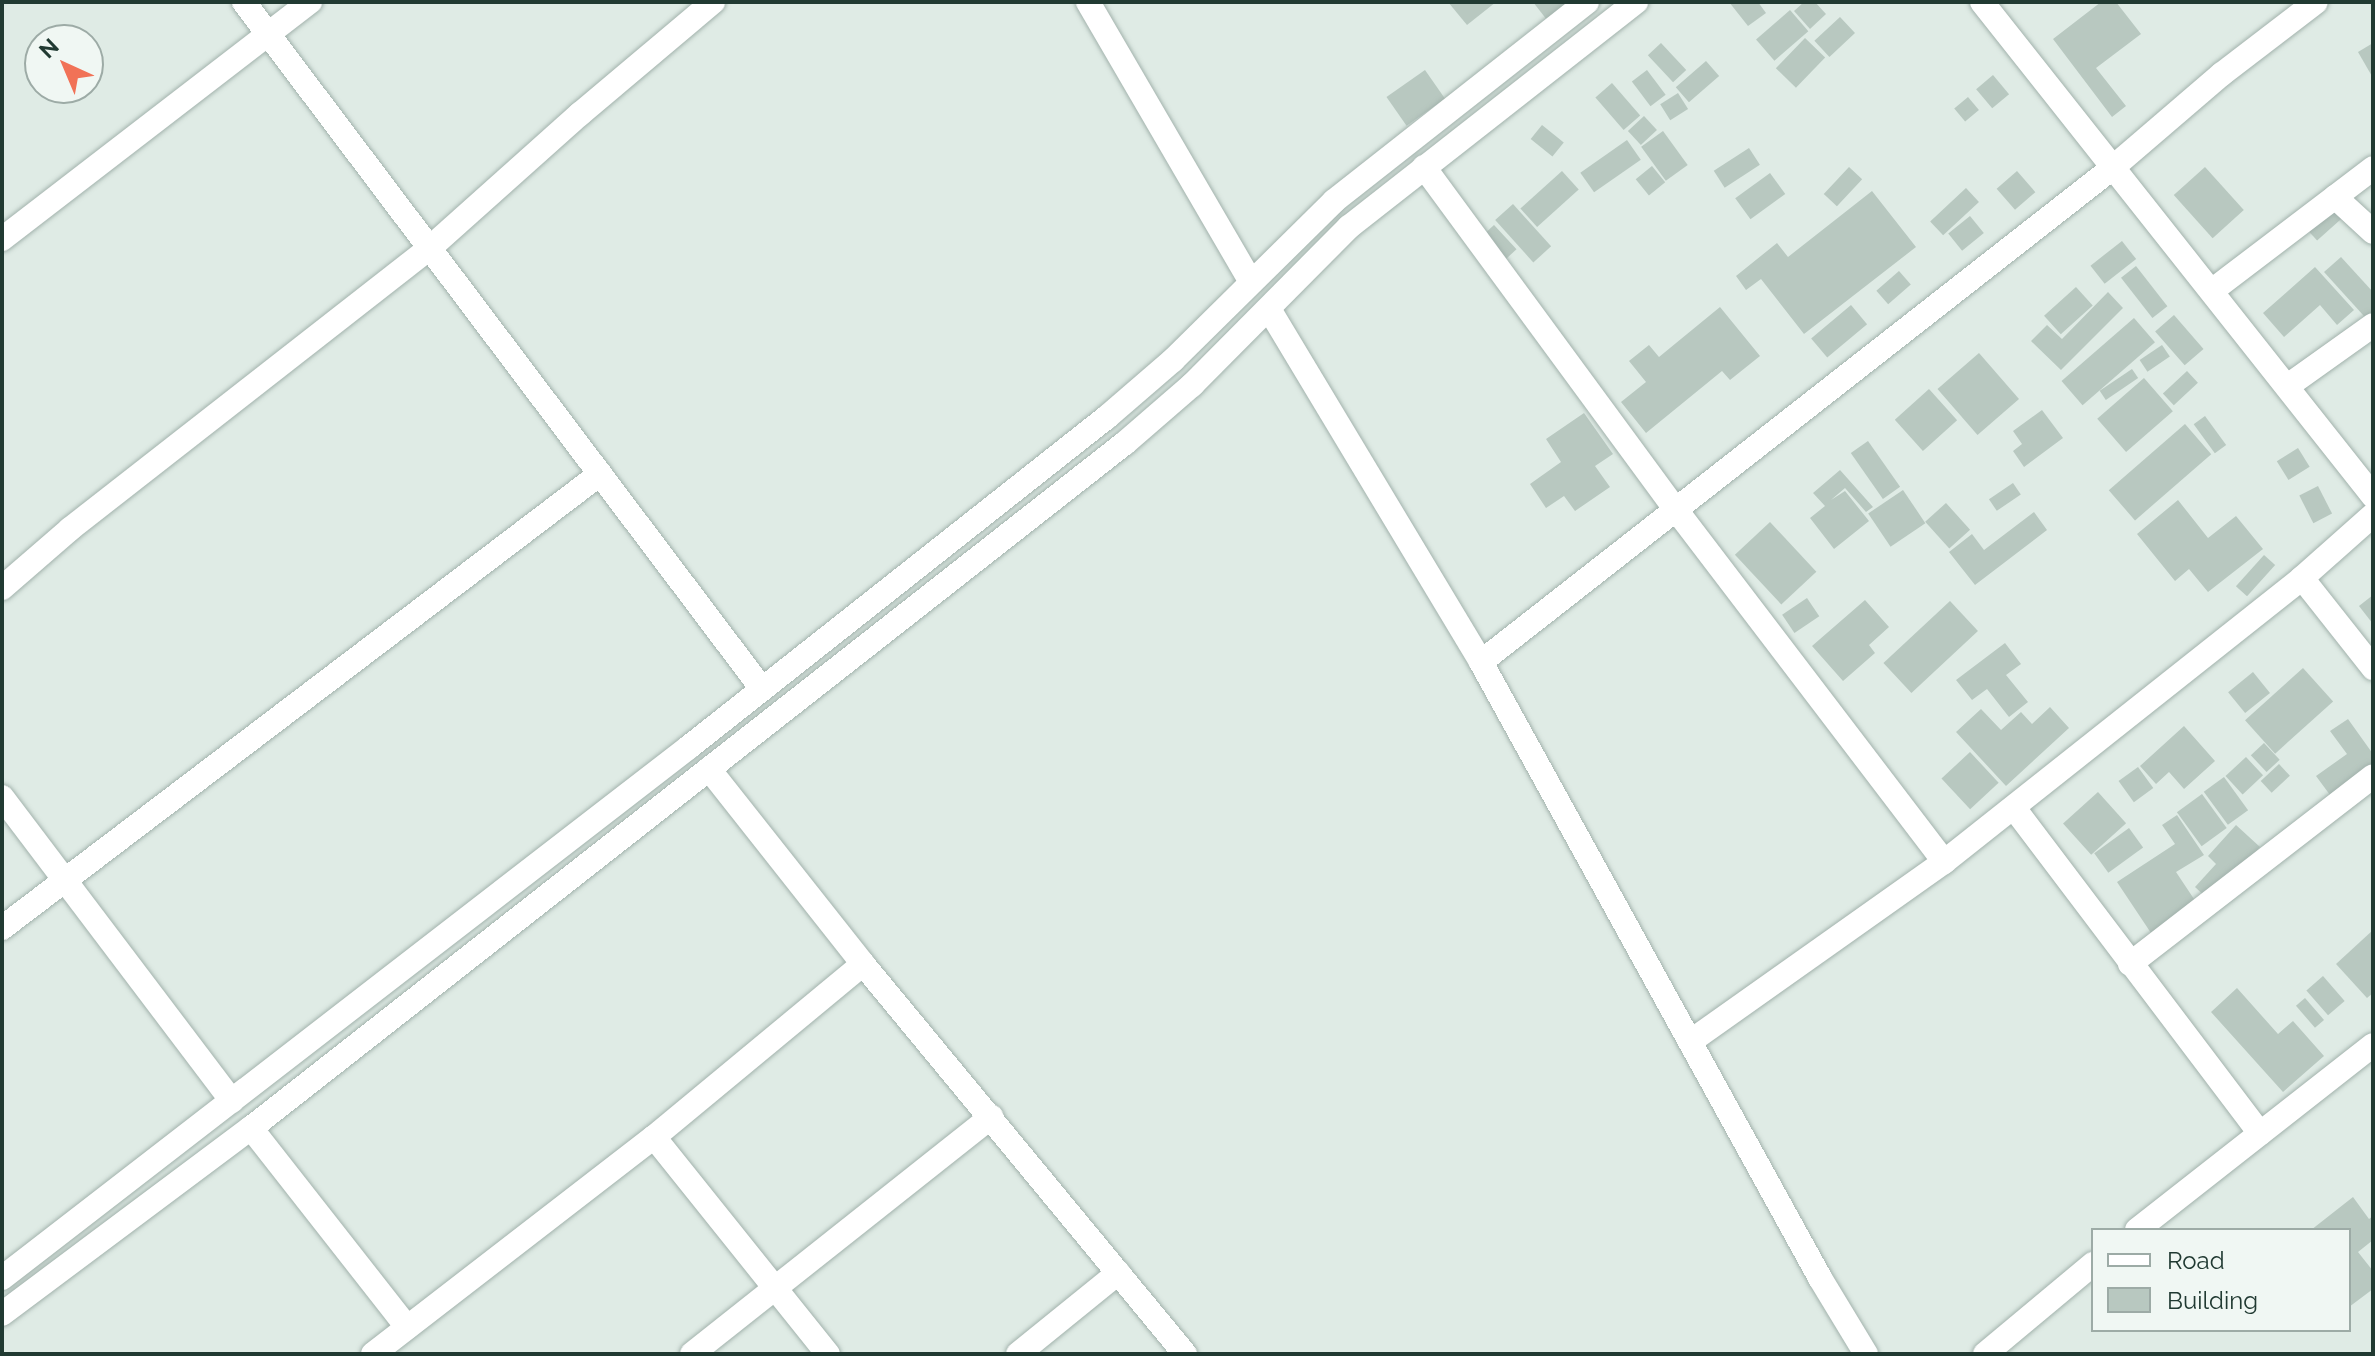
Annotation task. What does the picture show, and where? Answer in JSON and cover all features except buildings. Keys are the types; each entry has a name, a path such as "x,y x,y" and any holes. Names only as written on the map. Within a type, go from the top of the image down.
{"street":[{"path":"244,2 762,689"},
{"path":"2,239 310,2"},
{"path":"2,588 94,509 431,247 580,114 713,2"},
{"path":"1088,2 1251,282"},
{"path":"2,1278 762,689 1107,417 1173,360 1334,201 1587,2"},
{"path":"2,1314 251,1128 1125,443 1192,385 1320,253 1424,167 1636,2"},
{"path":"1982,2 2111,169 2289,385 2373,496"},
{"path":"1481,662 2111,169 2222,74 2316,2"},
{"path":"1424,167 1677,511 1944,862"},
{"path":"2213,290 2373,168"},
{"path":"2335,197 2373,232"},
{"path":"1269,309 1481,662 1820,1278 1866,1354"},
{"path":"2289,385 2373,325"},
{"path":"2,928 600,474"},
{"path":"1691,1041 1944,862 2302,578 2373,515"},
{"path":"2302,578 2373,668"},
{"path":"709,769 863,964 1185,1354"},
{"path":"2130,964 2373,776"},
{"path":"2,797 232,1101"},
{"path":"2014,808 2260,1133"},
{"path":"373,1354 654,1137 863,964"},
{"path":"2140,1228 2373,1045"},
{"path":"692,1354 991,1117"},
{"path":"251,1128 407,1327"},
{"path":"654,1137 828,1354"},
{"path":"1985,1354 2091,1266"},
{"path":"1018,1354 1118,1273"}]}
